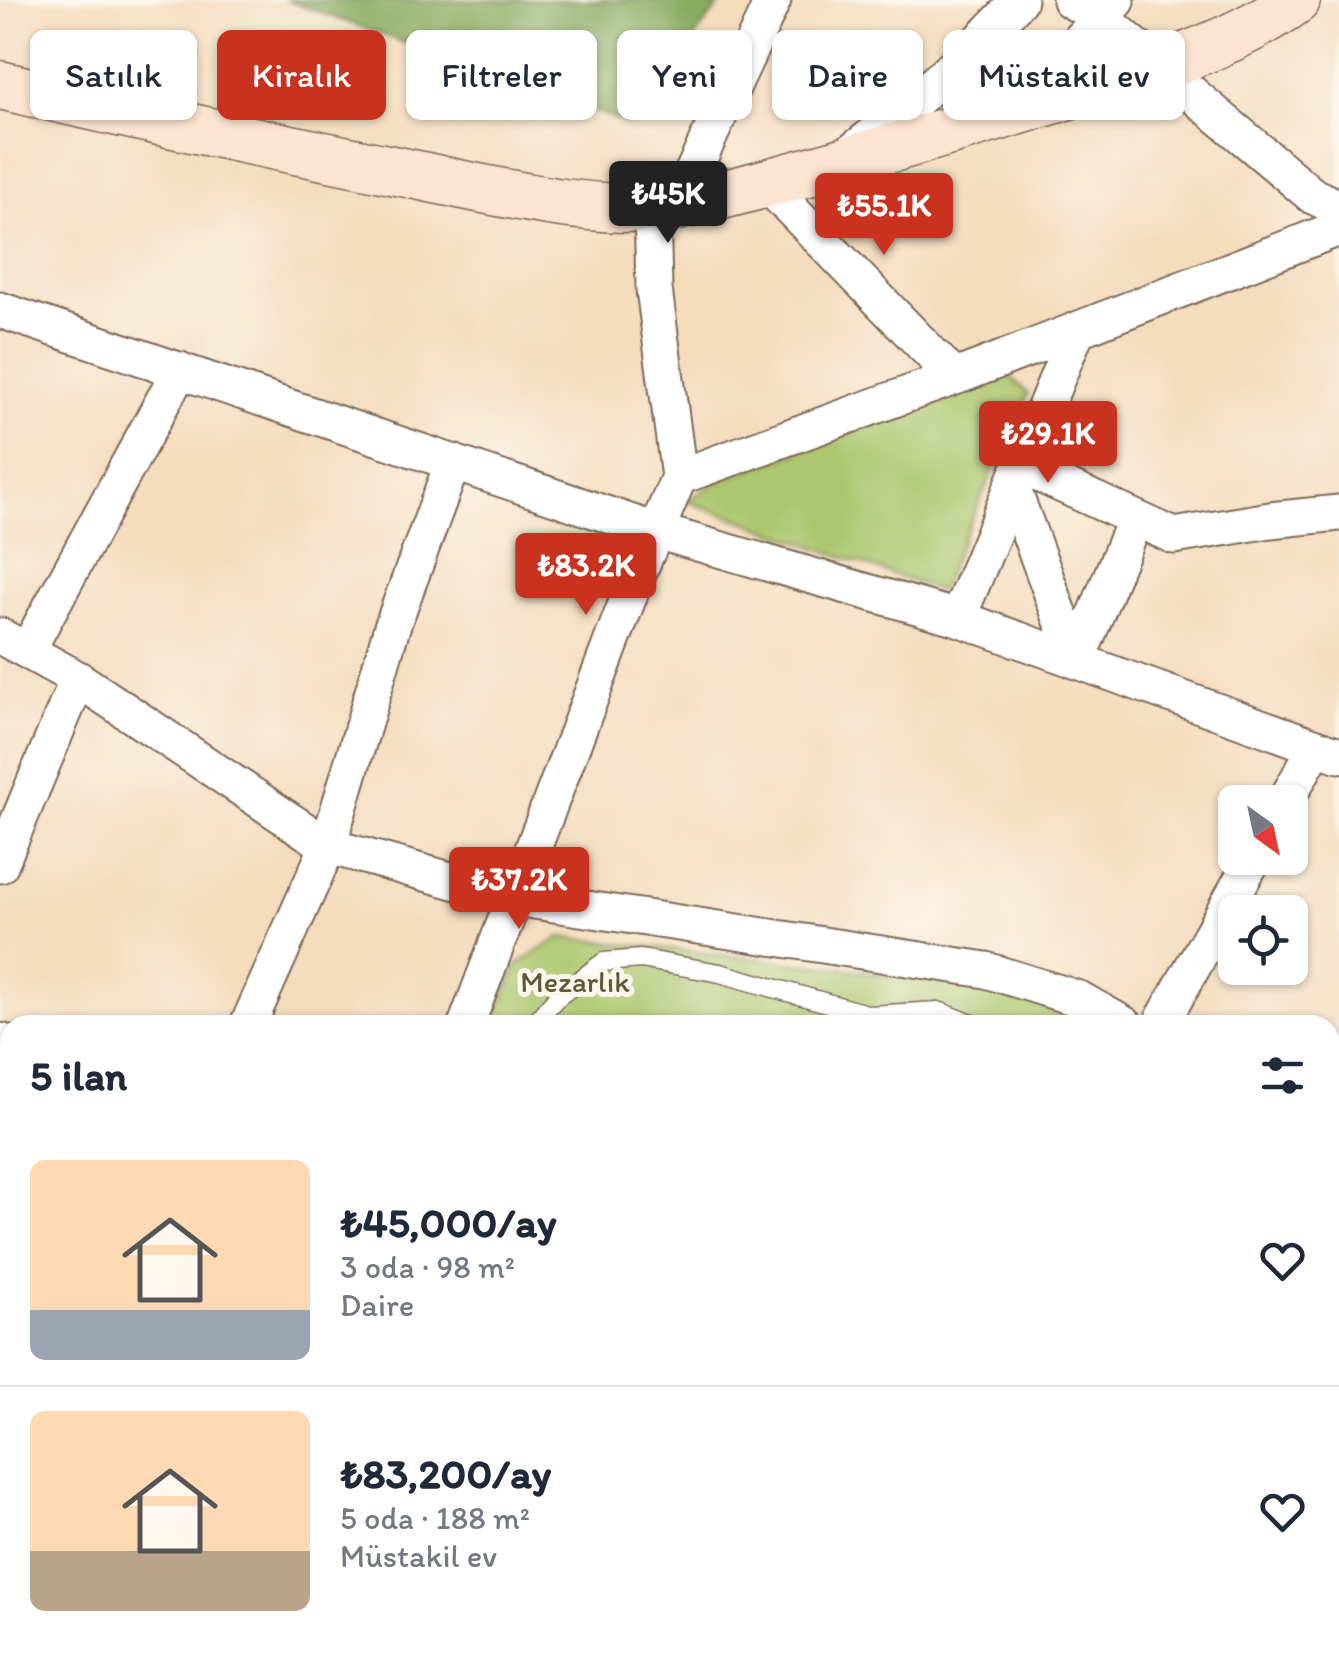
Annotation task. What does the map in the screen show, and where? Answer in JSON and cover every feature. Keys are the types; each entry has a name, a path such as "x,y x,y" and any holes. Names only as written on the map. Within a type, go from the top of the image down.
{"street":[{"path":"470,1015 679,477 654,290 664,207 774,0"},
{"path":"833,166 911,106 1019,0"},
{"path":"1070,0 1110,9 1128,30"},
{"path":"1185,55 1276,15 1296,0"},
{"path":"1090,30 1110,9"},
{"path":"0,85 194,130 494,191 607,208 664,207 767,184 988,120"},
{"path":"1185,87 1313,196 1339,208"},
{"path":"767,184 954,378"},
{"path":"679,477 954,378 1339,228"},
{"path":"0,310 656,531 958,618 1328,751 1299,785"},
{"path":"958,618 1077,330"},
{"path":"180,370 14,642 78,680 328,846 515,898 986,970 1080,999 1108,1015"},
{"path":"252,1015 328,846 392,627 454,462"},
{"path":"1016,476 1174,536 1339,513"},
{"path":"1016,476 1077,661"},
{"path":"1077,661 1135,518"},
{"path":"0,865 78,680"},
{"path":"1166,1015 1244,875"}],"lane":[{"path":"542,1015 556,998 604,962 641,959 720,973 870,1014 938,1011 949,1015"}],"green space":[{"path":"286,0 723,0 700,30 617,30 617,120 597,112 597,30 406,30 406,43 386,36 386,30 369,30"},
{"path":"1008,374 1028,394 939,591 687,501 721,480"},
{"name":"Mezarlık","path":"561,937 1023,993 1055,1015 496,1015 518,964"}]}
